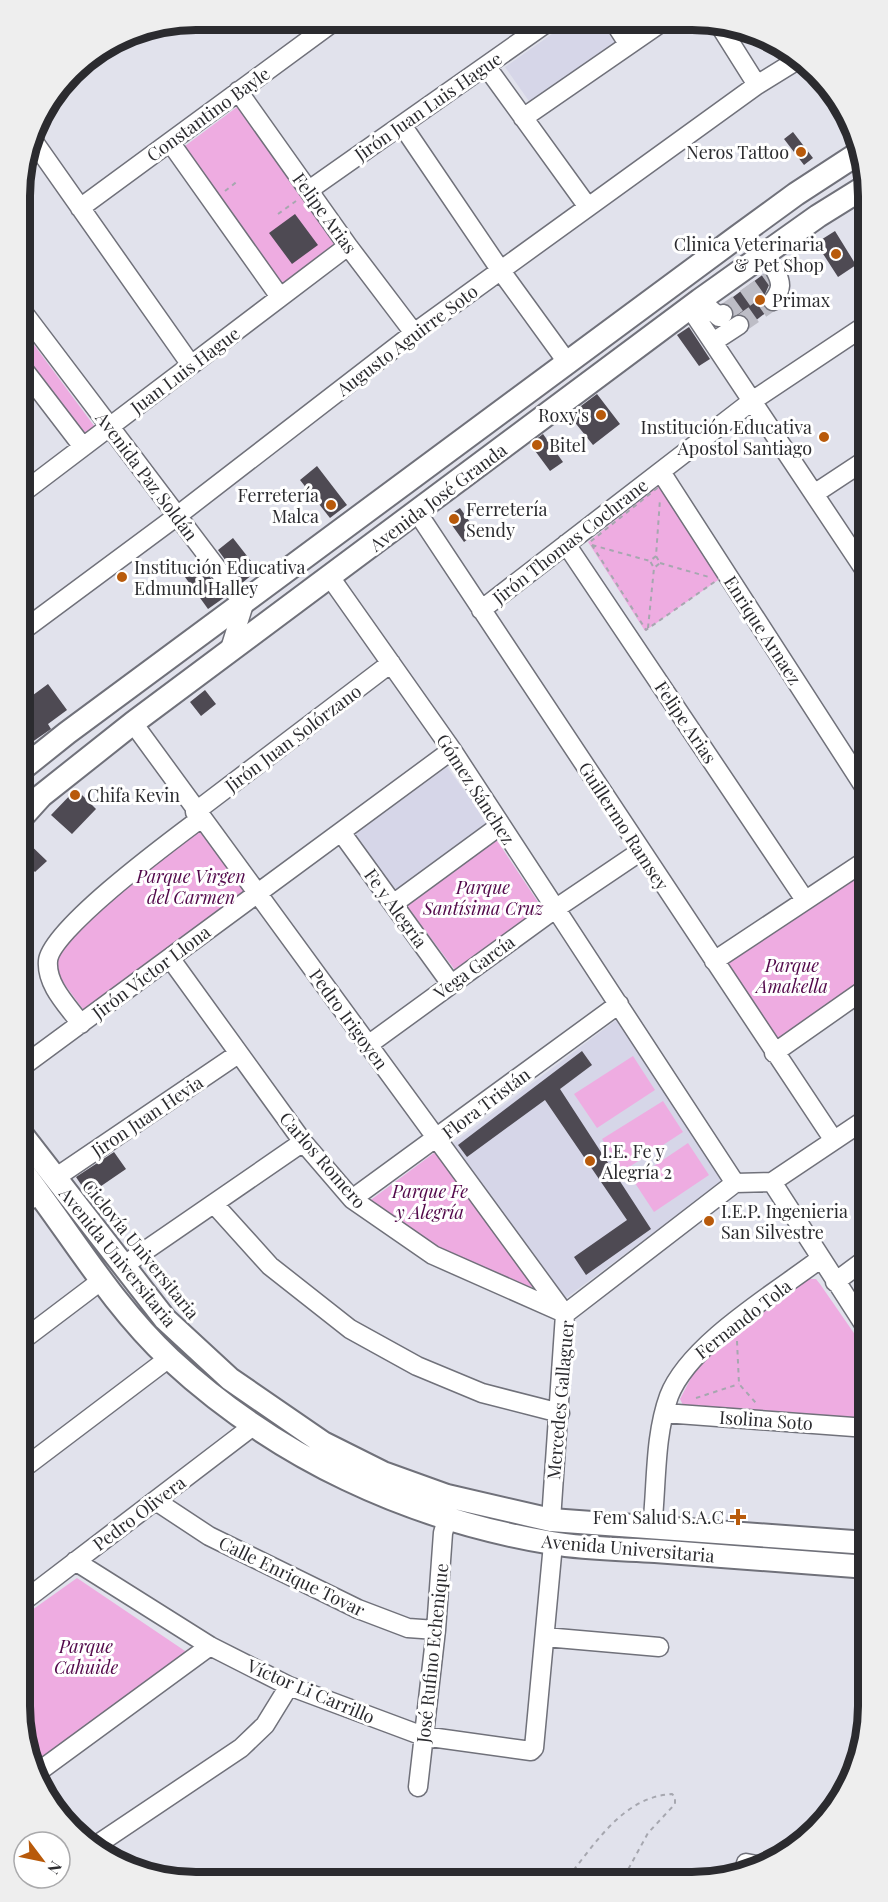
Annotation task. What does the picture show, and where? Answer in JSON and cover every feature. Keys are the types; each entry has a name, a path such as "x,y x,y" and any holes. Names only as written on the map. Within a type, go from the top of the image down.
{"main road":[{"name":"Avenida José Granda","path":"30,761 737,237 796,194 853,157"},
{"name":"Avenida José Granda","path":"30,808 41,796 133,723 695,304 766,266 858,191"},
{"path":"737,237 766,266"},
{"name":"Avenida Universitaria","path":"30,1160 39,1192 102,1280 169,1358 254,1426 309,1462 369,1492 447,1519 553,1544 858,1566"},
{"name":"Avenida Universitaria","path":"39,1192 123,1266 165,1319 230,1380 322,1443 383,1473 447,1496 551,1520 858,1542"}],"street":[{"name":"Constantino Bayle","path":"80,208 318,30"},
{"name":"Jirón Juan Luis Hague","path":"303,196 537,30"},
{"path":"619,30 629,45"},
{"path":"523,118 651,30"},
{"path":"724,33 757,85"},
{"name":"Augusto Aguirre Soto","path":"30,625 177,516 414,333 757,85 791,63"},
{"path":"486,66 588,207"},
{"name":"Felipe Arias","path":"238,91 303,196 348,246 414,333"},
{"path":"402,125 501,271 567,362"},
{"path":"170,142 280,297"},
{"path":"38,147 191,365"},
{"name":"Juan Luis Hague","path":"30,487 348,246"},
{"path":"766,266 781,282 780,292 772,301"},
{"path":"695,304 728,321 713,342"},
{"path":"695,304 713,342 858,560"},
{"name":"Avenida Paz Soldán","path":"30,321 244,604"},
{"name":"Jirón Thomas Cochrane","path":"481,610 566,544 661,478 752,401 858,330"},
{"name":"Avenida Paz Soldán","path":"30,378 83,447"},
{"path":"814,494 858,465"},
{"name":"Enrique Arnaez","path":"661,478 858,777"},
{"name":"Guillermo Ramsey","path":"417,512 774,1053 834,1139"},
{"name":"Felipe Arias","path":"566,544 805,900"},
{"name":"Gómez Sánchez","path":"330,577 452,750 735,1183"},
{"path":"229,652 244,604"},
{"name":"Jirón Juan Solórzano","path":"81,1024 49,979 48,959 64,935 122,880 198,815 391,663"},
{"name":"Pedro Irigoyen","path":"133,723 198,815 565,1314"},
{"name":"Jirón Víctor Llona","path":"30,1061 452,750"},
{"path":"393,904 494,830"},
{"name":"Fe y Alegría","path":"341,832 451,984"},
{"name":"Vega García","path":"368,1044 641,850"},
{"path":"714,961 858,866"},
{"name":"Carlos Romero","path":"170,958 303,1142 352,1199 433,1255 565,1314"},
{"path":"774,1053 858,995"},
{"name":"Flora Tristán","path":"352,1199 619,1004"},
{"name":"Jiron Juan Hevia","path":"39,1192 238,1054"},
{"path":"735,1183 772,1182 858,1124"},
{"path":"123,1266 303,1142"},
{"path":"772,1182 858,1316"},
{"name":"Mercedes Gallaguer","path":"551,1520 565,1314 735,1183"},
{"path":"214,1204 270,1266 350,1329 417,1366 482,1392 560,1413"},
{"name":"Fernando Tola","path":"652,1528 664,1413 678,1378 700,1349 820,1259"},
{"path":"835,1282 858,1265"},
{"path":"30,1334 102,1280"},
{"path":"30,1463 169,1358"},
{"name":"Isolina Soto","path":"664,1413 858,1427"},
{"name":"Pedro Olivera","path":"30,1596 254,1426"},
{"name":"Calle Enrique Tovar","path":"156,1501 209,1536 358,1609 408,1628 436,1630"},
{"name":"José Rufino Echenique","path":"418,1788 436,1630 443,1533 447,1519"},
{"path":"553,1544 545,1637 659,1647"},
{"name":"Víctor Li Carrillo","path":"75,1561 210,1646 289,1686 423,1736 531,1751 534,1748 545,1637"},
{"path":"43,1769 210,1646"},
{"path":"101,1842 241,1748 265,1725 289,1686"}],"path":[{"path":"219,196 239,180"},
{"path":"278,214 303,196"},
{"path":"591,545 590,543 661,478"},
{"path":"661,478 656,556 660,563 718,579"},
{"path":"661,478 720,578 718,579"},
{"path":"591,545 650,561 654,568 648,628"},
{"path":"591,545 646,630 718,579"},
{"path":"650,561 656,556"},
{"path":"654,568 660,563"},
{"path":"737,1335 739,1384 762,1409"},
{"path":"694,1399 739,1384"},
{"path":"572,1872 608,1827 625,1812 638,1803 672,1794 675,1797 675,1804 648,1833 627,1872"}],"shaded area":[{"path":"558,30 606,30 616,44 531,104 505,67"},
{"path":"447,767 489,824 393,893 352,836"},
{"name":"I.E. Fe y Alegría 2","path":"620,1017 727,1178 566,1298 452,1144"}],"green space":[{"path":"241,104 346,245 287,290 181,149"},
{"path":"30,339 95,427 82,438 30,367"},
{"path":"662,483 721,578 645,631 588,542"},
{"name":"Parque Virgen del Carmen","path":"199,826 249,894 88,1016 51,966 54,956 133,880"},
{"name":"Parque Santísima Cruz","path":"494,836 542,908 455,970 405,904"},
{"name":"Parque Amakella","path":"858,876 858,986 784,1039 775,1038 725,965 729,958"},
{"path":"633,1056 655,1090 597,1128 574,1094"},
{"path":"663,1101 683,1132 623,1171 602,1139"},
{"path":"688,1143 709,1175 654,1212 633,1180"},
{"name":"Parque Fe y Alegría","path":"434,1153 440,1154 539,1287 518,1285 496,1279 473,1269 427,1242 368,1202"},
{"path":"808,1279 816,1279 858,1339 858,1419 683,1405 680,1399 701,1359"},
{"name":"Parque Cahuide","path":"77,1578 191,1655 41,1763 31,1728 30,1611"}],"building":[{"path":"793,132 813,158 804,165 784,139"},
{"path":"295,214 318,245 292,264 269,233"},
{"name":"Clinica Veterinaria & Pet Shop","path":"835,231 856,265 838,277 816,243"},
{"path":"765,273 769,285 762,301 768,311 750,325 745,315 734,315 732,307 725,303"},
{"path":"689,327 710,359 699,366 677,335"},
{"path":"597,394 620,424 593,445 569,415"},
{"path":"543,434 563,462 550,471 530,444"},
{"path":"317,466 347,505 330,518 300,480"},
{"path":"460,508 477,532 464,542 449,521 451,514"},
{"path":"233,538 258,570 242,583 218,550"},
{"path":"201,565 225,597 208,609 185,577"},
{"path":"48,684 67,710 48,724 51,729 30,743 30,697"},
{"path":"205,690 216,704 201,716 190,702"},
{"path":"76,789 96,809 72,834 51,815"},
{"path":"30,845 47,861 35,872 30,867"},
{"path":"582,1051 592,1065 560,1089 651,1229 586,1275 574,1257 627,1220 545,1100 467,1157 458,1145"},
{"path":"114,1152 126,1169 88,1195 76,1177"}],"tunnel":[{"path":"723,314 772,279"},
{"path":"739,325 773,301"}],"place":[{"name":"Neros Tattoo","path":"801,152"},
{"name":"Clinica Veterinaria & Pet Shop","path":"836,254"},
{"name":"Primax","path":"760,300"},
{"name":"Roxy's","path":"601,415"},
{"name":"Institución Educativa Apostol Santiago","path":"824,437"},
{"name":"Bitel","path":"537,445"},
{"name":"Ferretería Malca","path":"331,505"},
{"name":"Ferretería Sendy","path":"454,519"},
{"name":"Institución Educativa Edmund Halley","path":"122,577"},
{"name":"Chifa Kevin","path":"75,795"},
{"name":"I.E. Fe y Alegría 2","path":"590,1161"},
{"name":"I.E.P. Ingenieria San Silvestre","path":"709,1221"},
{"name":"Fem Salud S.A.C","path":"738,1517"}]}
